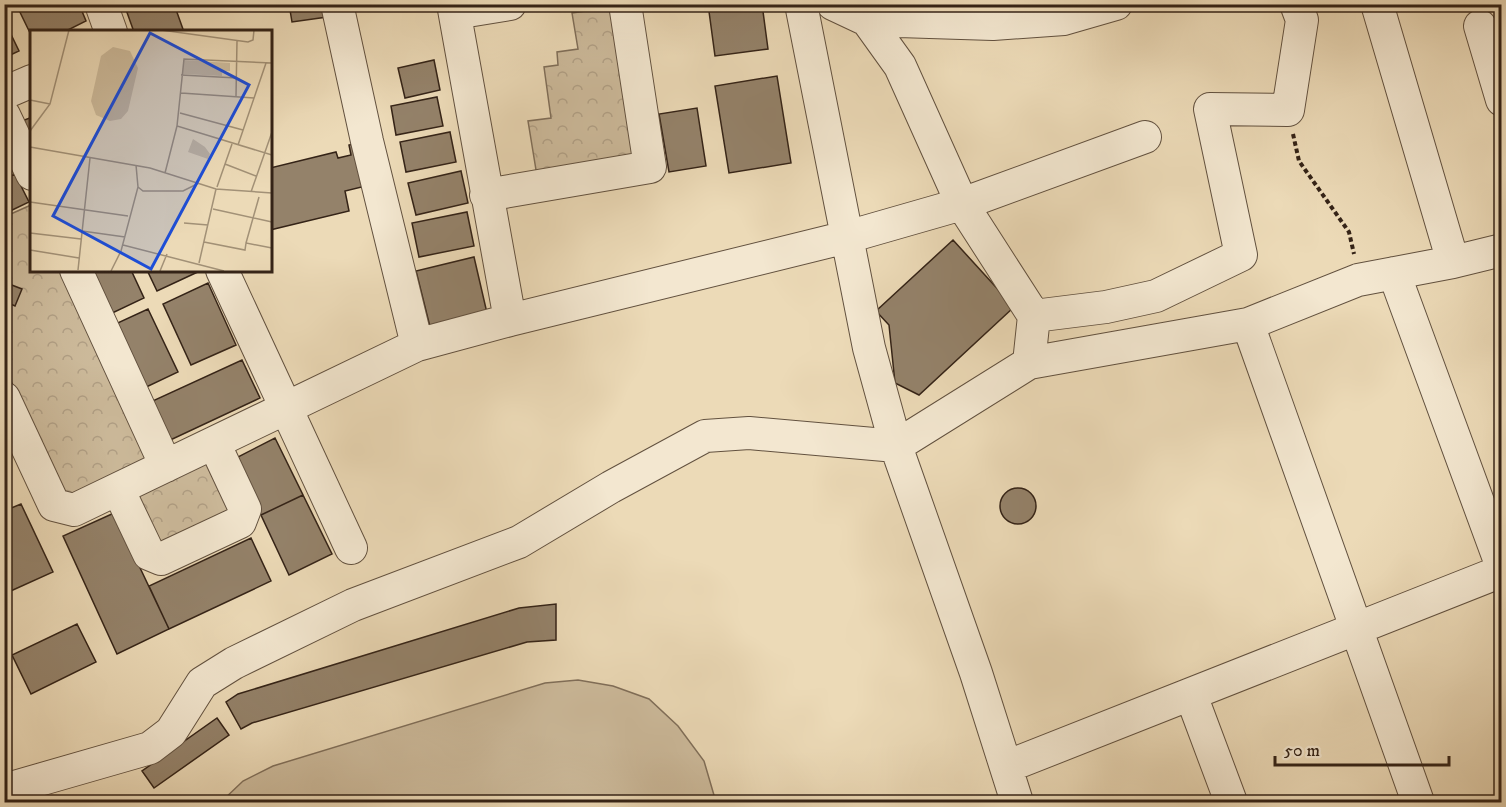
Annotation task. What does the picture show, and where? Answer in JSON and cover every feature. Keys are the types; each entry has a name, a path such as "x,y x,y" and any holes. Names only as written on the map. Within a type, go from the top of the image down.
{"street":[{"path":"100,4 110,30"},
{"path":"337,4 367,141 417,345"},
{"path":"510,4 454,9 510,320"},
{"path":"486,195 650,167 625,4"},
{"path":"801,4 869,348 896,446 972,662 1017,802"},
{"path":"833,4 867,20 993,24 1064,19 1116,4"},
{"path":"1034,315 1106,307 1156,296 1241,255 1210,109 1288,110 1302,20 1296,4"},
{"path":"1377,4 1453,262"},
{"path":"867,20 900,66 962,204 1034,315 1029,363"},
{"path":"1480,26 1502,100"},
{"path":"4,93 30,82"},
{"path":"4,115 30,170"},
{"path":"4,398 54,505 74,510 417,345 847,237 962,204 1145,137"},
{"path":"4,790 150,748 171,732 202,683 234,663 353,605 519,542 611,487 705,436 749,433 896,446 1029,363 1248,324 1358,280 1502,250"},
{"path":"77,272 166,466"},
{"path":"223,272 351,548"},
{"path":"1006,767 1356,630 1502,569 1394,273"},
{"path":"1248,324 1418,802"},
{"path":"118,489 149,554 160,559 240,522 245,509 214,443"},
{"path":"1191,695 1231,802"}],"path":[{"path":"1288,110 1299,161 1349,232 1358,280"}],"green space":[{"path":"613,7 636,162 537,176 528,121 551,118 544,67 558,65 557,52 578,49 572,13"},
{"path":"30,205 30,272 68,272 155,461 67,502 5,368 4,217"},
{"path":"210,457 236,512 157,550 130,495"},
{"path":"578,680 613,686 649,699 678,726 704,761 716,802 221,802 243,781 273,766 545,683"}],"building":[{"path":"16,4 79,4 86,21 68,30 30,30 30,33"},
{"path":"124,4 174,4 183,30 133,30"},
{"path":"289,4 332,4 334,16 292,22"},
{"path":"708,4 762,4 768,49 715,56"},
{"path":"4,20 19,51 4,58"},
{"path":"434,60 440,90 405,98 398,68"},
{"path":"777,76 791,163 729,173 715,86"},
{"path":"437,97 443,126 396,135 391,106"},
{"path":"697,108 706,166 669,172 659,114"},
{"path":"30,118 30,152 17,123"},
{"path":"450,132 456,162 406,172 400,142"},
{"path":"367,141 378,183 345,191 349,211 272,230 272,168 336,152 338,158 351,155 349,145"},
{"path":"461,171 468,203 416,215 408,183"},
{"path":"15,174 29,202 4,214 4,199 8,197 4,189 4,179"},
{"path":"467,212 474,246 419,257 412,223"},
{"path":"953,240 1014,307 919,395 895,383 889,325 876,311"},
{"path":"474,257 487,313 430,327 416,271"},
{"path":"86,272 132,272 144,298 106,316"},
{"path":"148,272 198,272 157,291"},
{"path":"4,282 22,289 15,306 4,301"},
{"path":"208,283 236,345 191,365 163,304"},
{"path":"148,309 178,372 140,390 111,326"},
{"path":"242,360 260,398 164,443 146,404"},
{"path":"275,438 303,495 261,515 234,459"},
{"path":"1018,488 1031,493 1036,506 1031,519 1018,524 1005,519 1000,506 1005,493"},
{"path":"303,495 332,554 289,575 261,515"},
{"path":"21,504 53,572 4,594 4,511"},
{"path":"114,513 169,629 117,654 63,536"},
{"path":"251,538 271,581 169,629 149,586"},
{"path":"556,604 556,640 527,642 252,723 241,729 226,702 238,694 519,608"},
{"path":"77,624 96,662 31,694 12,655"},
{"path":"217,718 229,735 154,788 142,771"}]}
